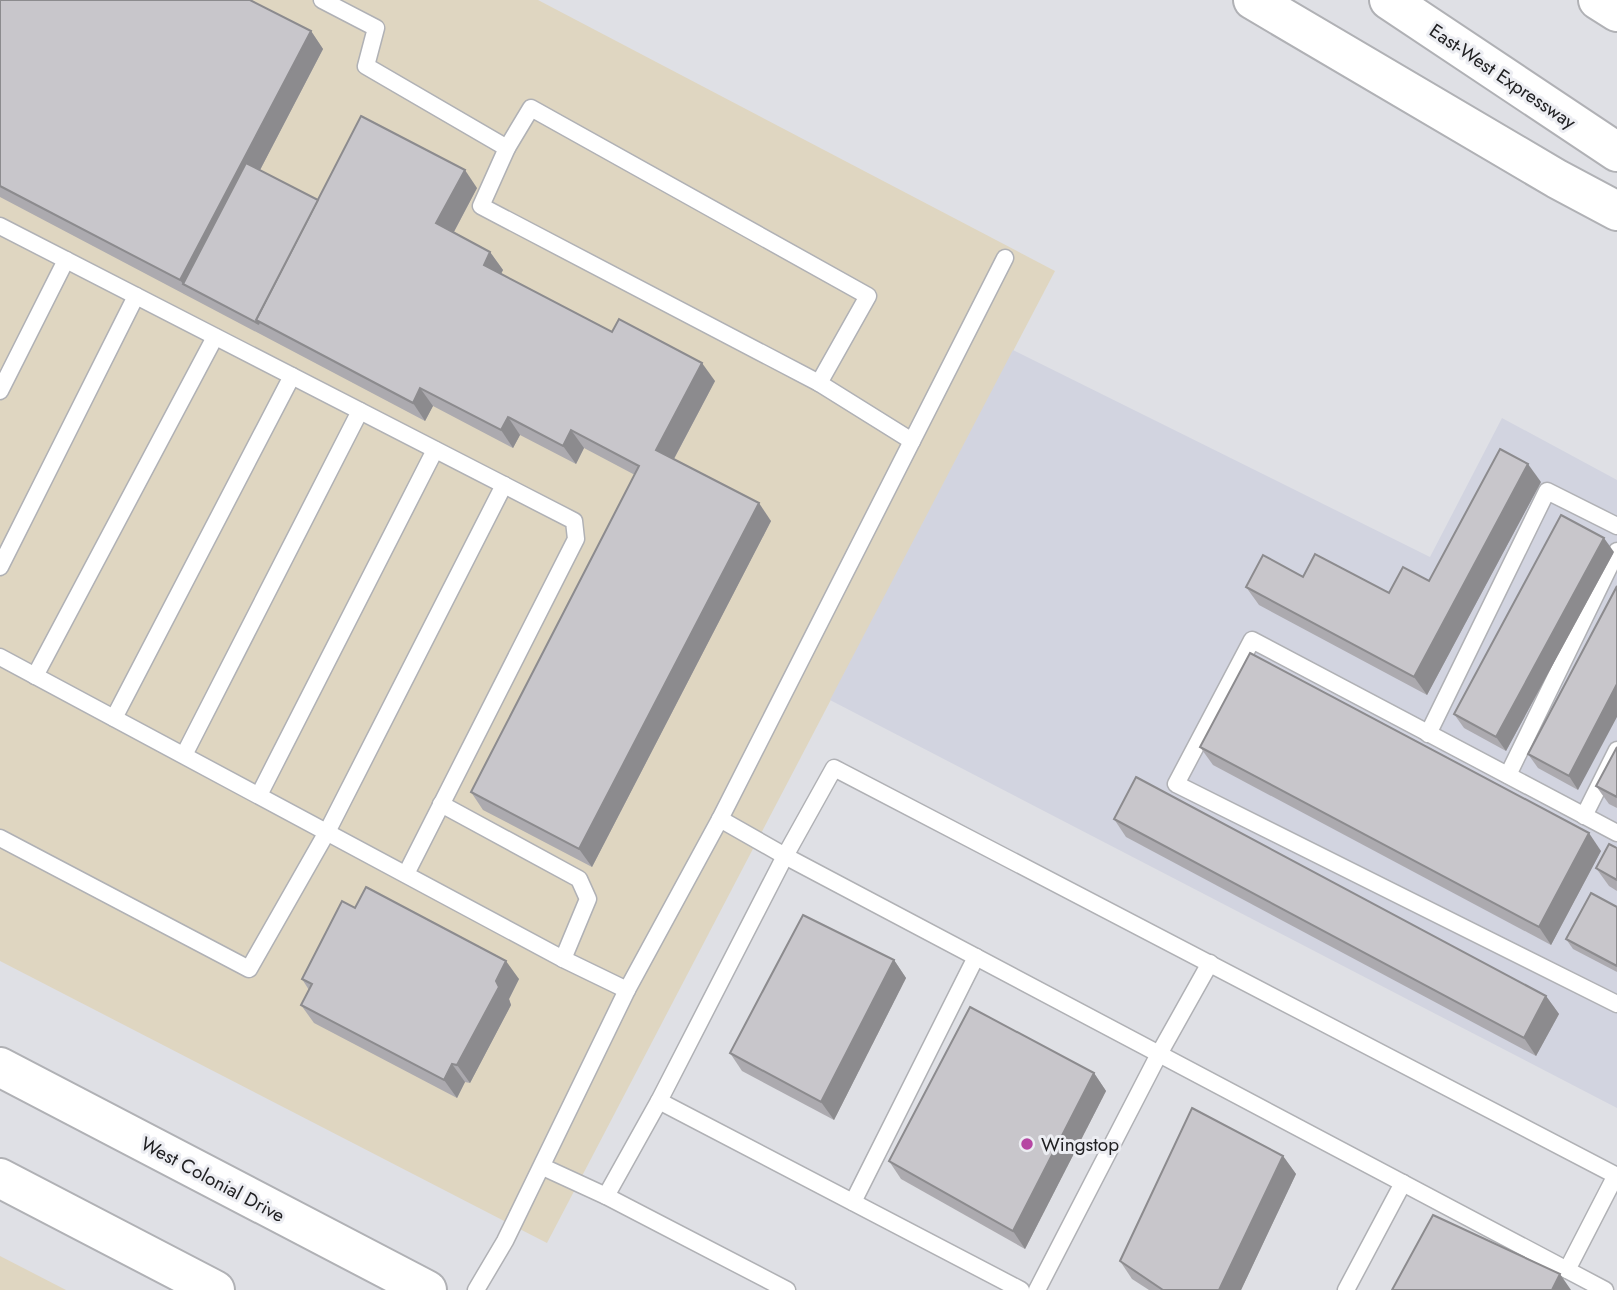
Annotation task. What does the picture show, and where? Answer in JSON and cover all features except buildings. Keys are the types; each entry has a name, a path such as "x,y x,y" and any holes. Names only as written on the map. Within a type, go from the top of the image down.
{"highway":[{"path":"1253,0 1617,211"},
{"name":"East-West Expressway","path":"1389,0 1617,152"},
{"path":"1598,0 1617,12"},
{"name":"West Colonial Drive","path":"0,1067 427,1290"},
{"path":"0,1178 215,1290"}],"lane":[{"path":"322,0 376,28 366,66 507,148"},
{"path":"819,383 867,296 531,108 507,148 481,206 819,383 912,441"},
{"path":"0,226 574,521 576,539 406,874"},
{"path":"476,1290 543,1167 627,990 720,819 1005,258"},
{"path":"0,391 66,260"},
{"path":"0,567 136,296"},
{"path":"35,676 215,337"},
{"path":"114,718 292,376"},
{"path":"184,755 360,411"},
{"path":"259,795 435,450"},
{"path":"0,838 249,969 327,832 504,485"},
{"path":"1428,734 1547,491 1617,526"},
{"path":"1508,775 1617,551"},
{"path":"1617,833 1252,640 1176,784 1617,1004"},
{"path":"0,657 563,959 627,990"},
{"path":"1584,816 1617,750"},
{"path":"606,1196 659,1101 785,856 834,768 1617,1175 1567,1270"},
{"path":"441,804 579,879 588,899 563,959"},
{"path":"720,819 785,856 1605,1290"},
{"path":"853,1202 976,957"},
{"path":"1037,1290 1159,1054 1210,963"},
{"path":"659,1101 1021,1290"},
{"path":"543,1167 606,1196 787,1290"},
{"path":"1346,1290 1404,1183"}],"shaded area":[{"path":"0,0 538,0 1055,271 547,1243 0,961"},
{"path":"1013,350 1430,557 1502,418 1617,480 1617,1108 830,700"},
{"path":"0,1256 66,1290 0,1290"}],"place":[{"name":"Wingstop","path":"1027,1144"}]}
